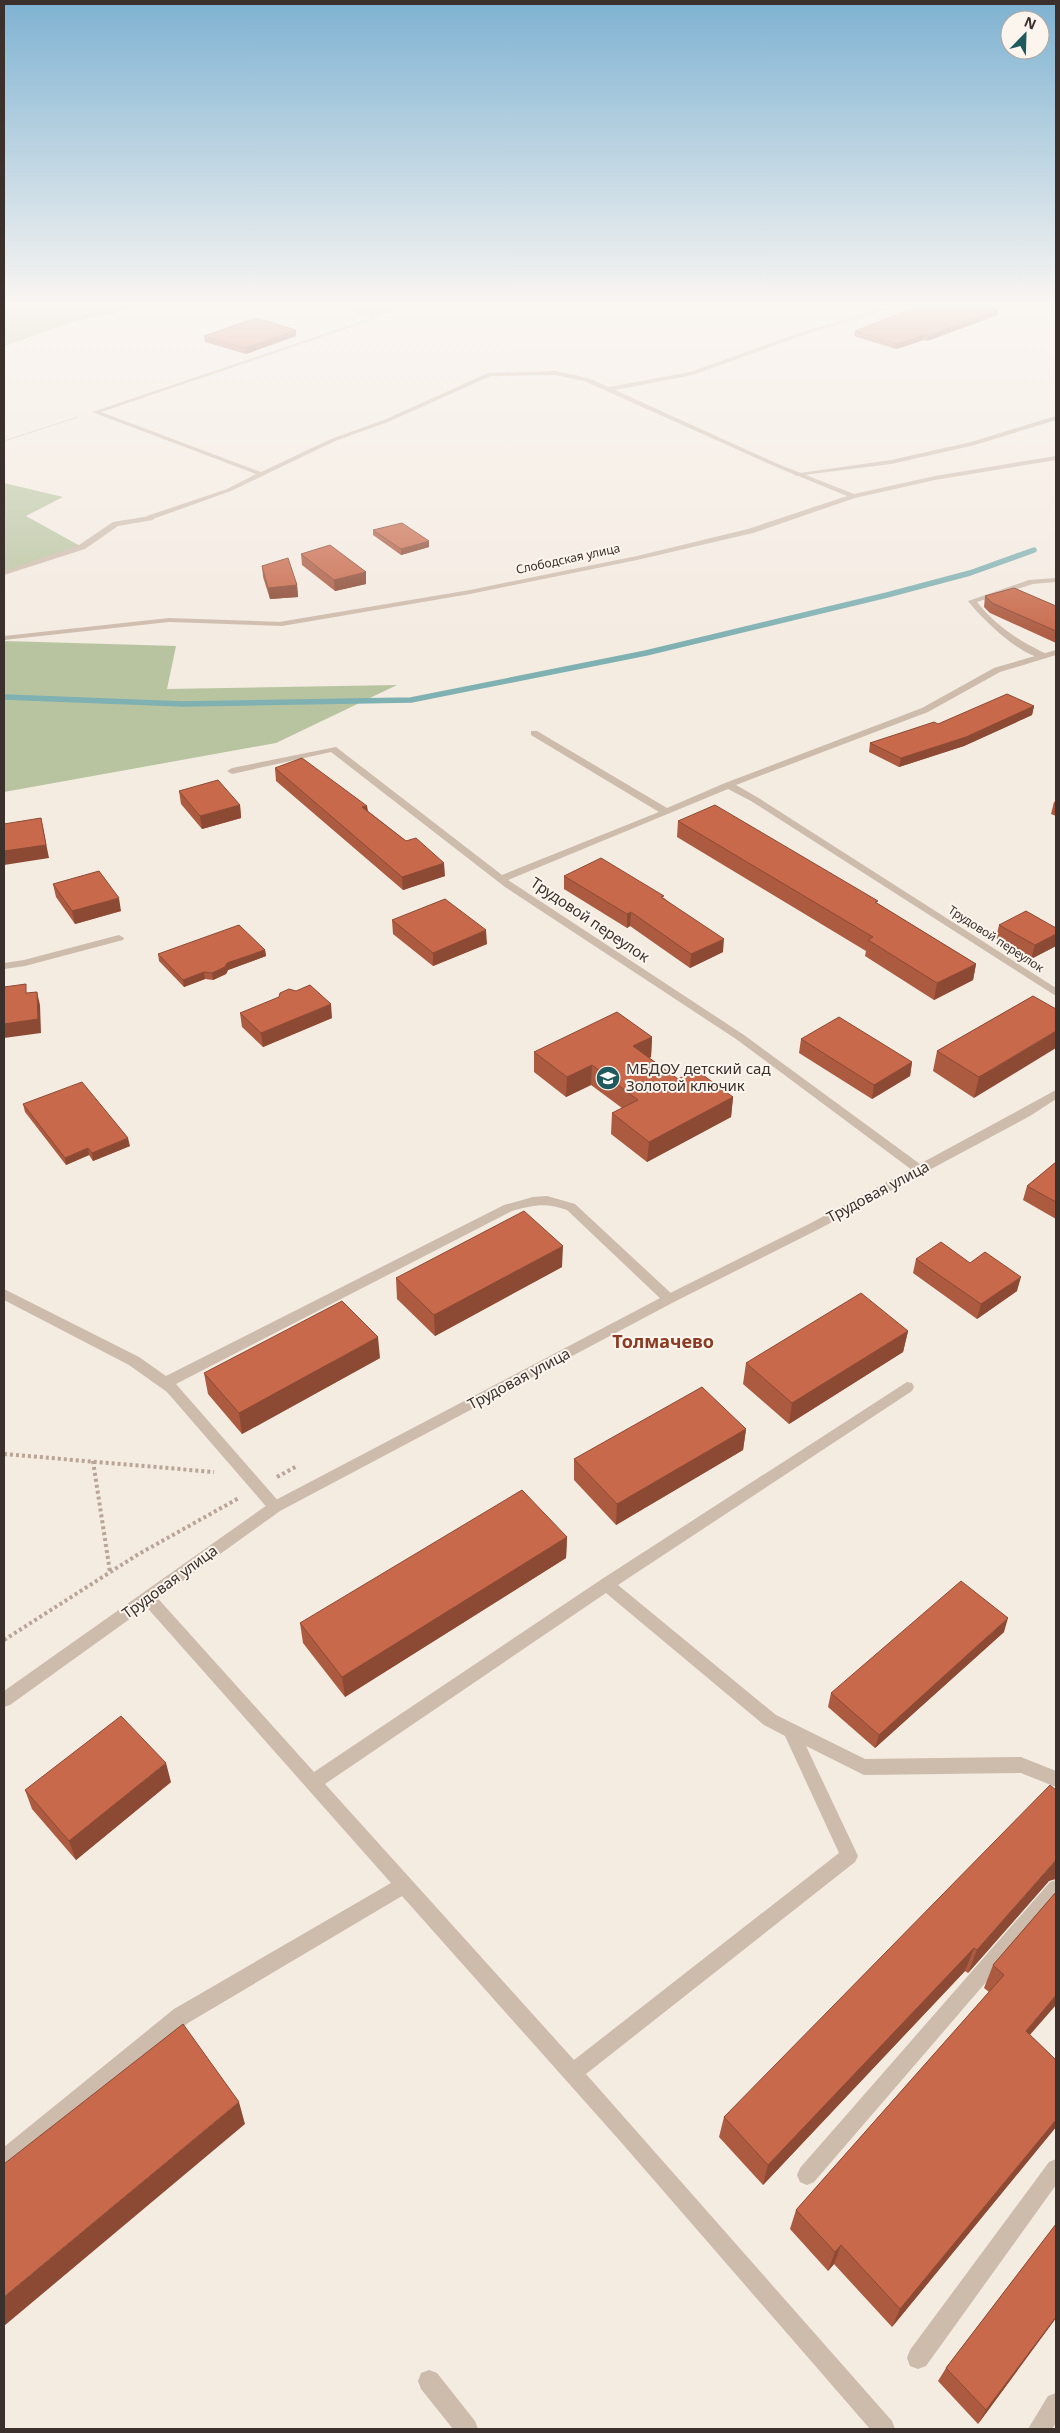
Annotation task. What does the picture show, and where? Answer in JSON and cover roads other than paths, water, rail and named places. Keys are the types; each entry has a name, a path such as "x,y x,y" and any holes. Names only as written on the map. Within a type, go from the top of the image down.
{"street":[{"path":"118,421 261,474"},
{"path":"4,573 82,547 116,524 150,518 229,490 332,440 387,421"},
{"path":"679,421 796,474 853,496"},
{"path":"796,474 909,458 972,444 1048,421"},
{"name":"Слободская улица","path":"4,638 169,620 282,624 470,592 637,558 750,531 853,496 935,478 1056,458"},
{"path":"1044,656 1022,645 988,622 972,600 1032,582 1056,580"},
{"path":"501,878 728,785 925,710 997,670 1056,652"},
{"path":"534,733 666,812"},
{"name":"Трудовой переулок","path":"232,771 333,749 501,878 740,1038 920,1170"},
{"name":"Трудовой переулок","path":"728,785 754,799 1056,993"},
{"path":"4,966 25,963 119,938"},
{"name":"Трудовая улица","path":"4,1700 275,1507 669,1300 815,1226 1026,1113 1056,1094"},
{"path":"165,1383 508,1208 534,1200 556,1200 571,1207 669,1300"},
{"path":"4,1294 134,1361 172,1388 275,1507"},
{"path":"313,1782 907,1386"},
{"path":"608,1584 770,1720 864,1767 1021,1765 1056,1780"},
{"path":"148,1598 573,2073 884,2429"},
{"path":"573,2073 849,1856 792,1731"},
{"path":"4,2159 181,2016 404,1885"},
{"path":"806,2175 1056,1888"},
{"path":"918,2358 1056,2169"},
{"path":"429,2381 467,2429"},
{"path":"1038,2429 1056,2404"}],"waterway":[{"path":"4,697 183,704 411,700 646,653 887,595 970,573 1034,550"}],"place":[{"name":"МБДОУ детский сад Золотой ключик","path":"608,1078"}],"district":[{"name":"Толмачево","path":"663,1342"}]}
